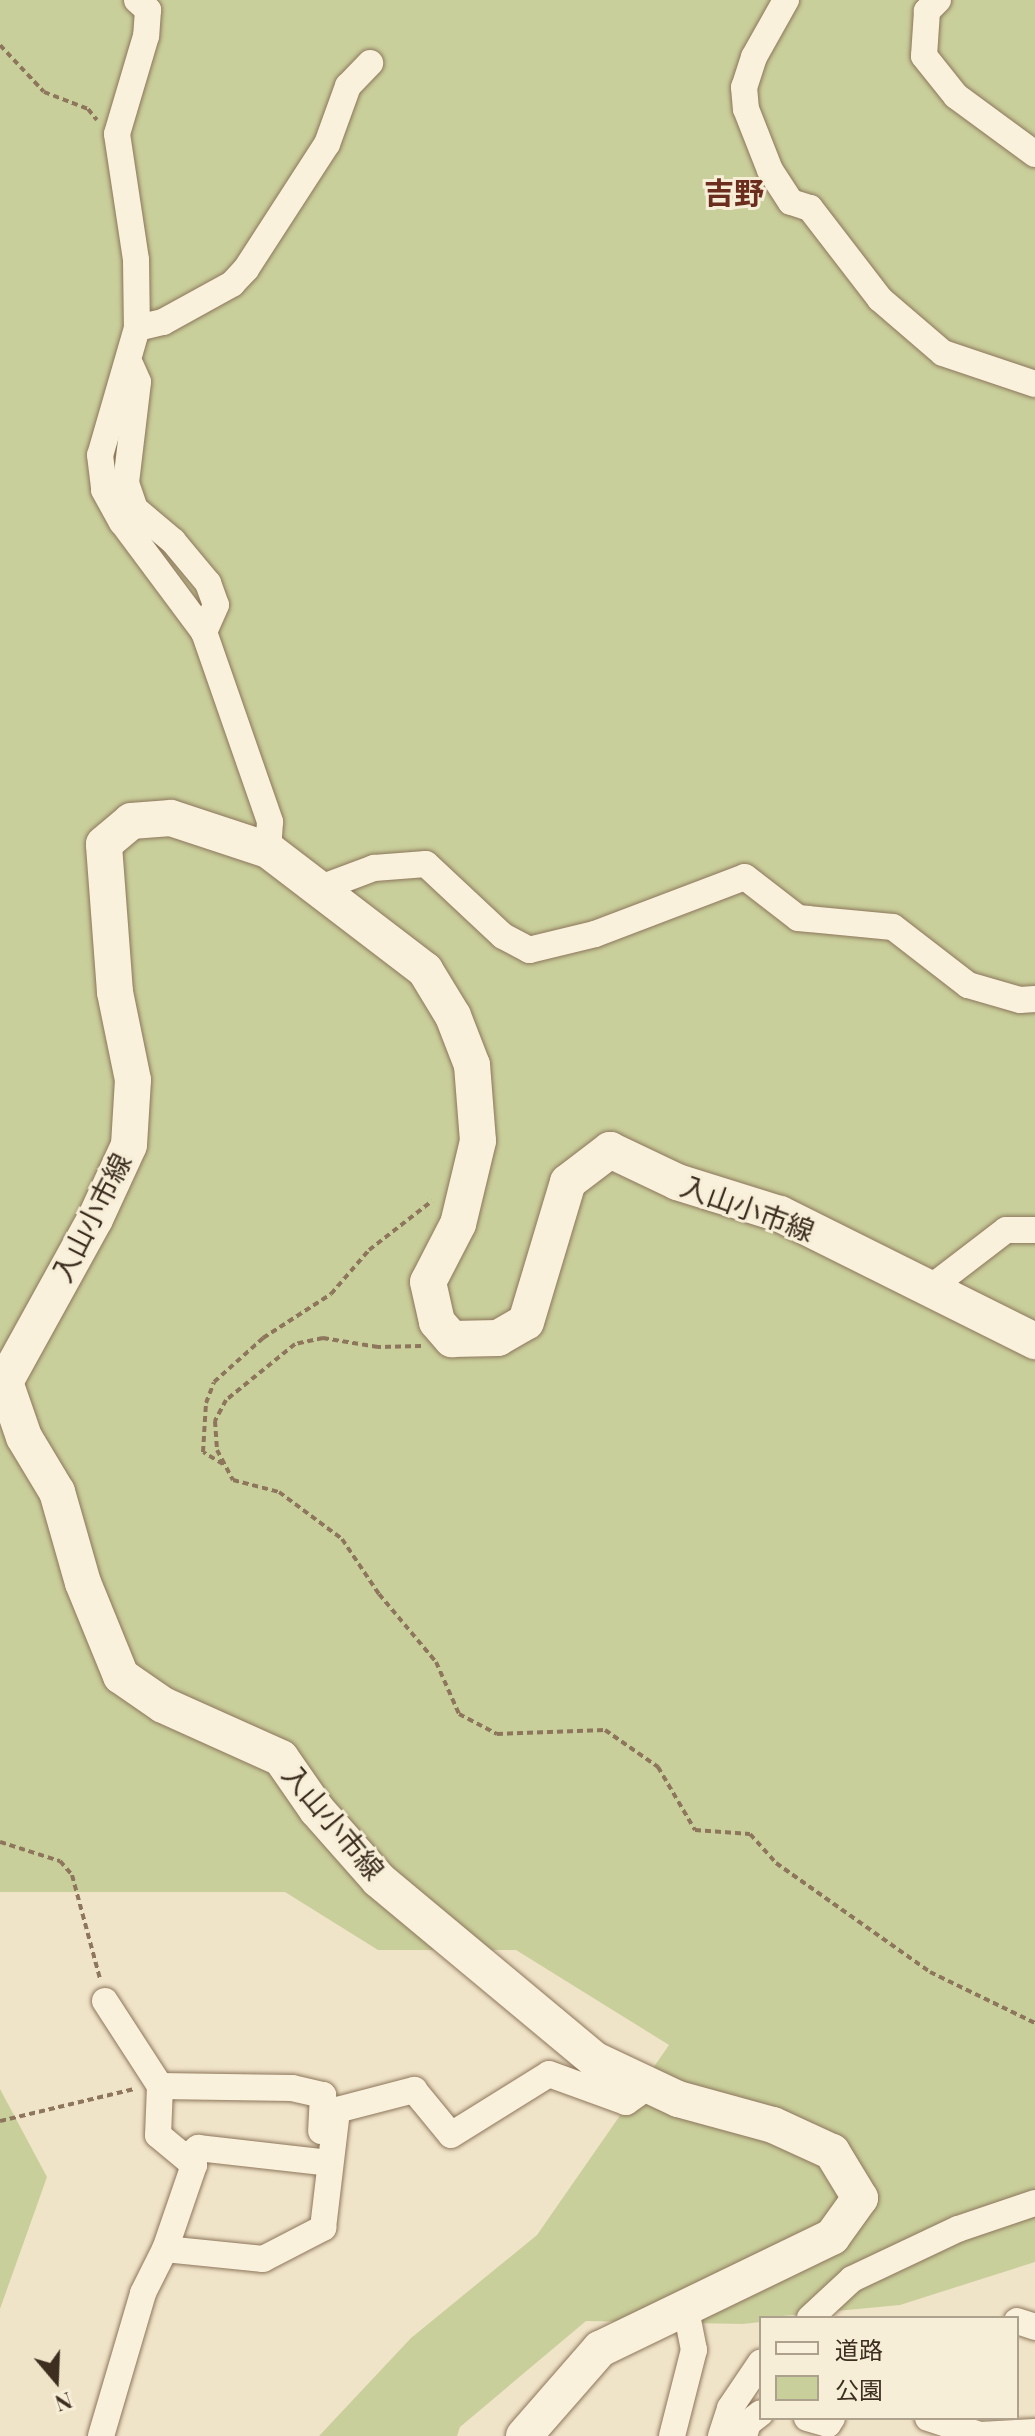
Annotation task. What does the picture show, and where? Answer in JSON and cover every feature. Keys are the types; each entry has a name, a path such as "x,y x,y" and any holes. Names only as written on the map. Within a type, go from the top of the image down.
{"main road":[{"name":"入山小市線","path":"524,2436 600,2349 832,2237 860,2198 832,2152 773,2125 738,2119 649,2086 595,2060 379,1880 317,1810 281,1758 163,1705 121,1676 83,1583 57,1492 24,1437 5,1382 95,1219 129,1145 133,1080 115,992 104,844 131,821 171,818 268,850 425,970 453,1016 472,1065 478,1141 458,1224 428,1282 437,1322 452,1339 498,1338 526,1322 568,1182 610,1150 677,1182 780,1214 1035,1341"}],"street":[{"path":"137,0 148,10 146,36 117,134 136,260 137,328 100,455 104,490 122,522 204,632 270,822 268,850"},
{"path":"786,0 754,57 744,87 746,109 770,170 791,202 810,208 880,299 943,353 1007,370 1035,384"},
{"path":"938,0 927,11 924,56 956,96 1035,154"},
{"path":"137,328 163,322 232,284 246,269 327,144 348,86 370,63"},
{"path":"318,889 374,868 426,864 503,936 529,950 595,934 745,877 798,918 893,927 968,985 1020,1000 1035,999"},
{"path":"929,1289 1006,1230 1035,1230"},
{"path":"101,2436 143,2293 165,2249 194,2165 158,2135 160,2086 105,2001"},
{"path":"326,2162 337,2110 414,2090 451,2135 549,2074 626,2102 649,2086"},
{"path":"160,2086 292,2088 323,2095 326,2162 323,2228 263,2259 165,2249"},
{"path":"186,2158 198,2148 326,2162"},
{"path":"812,2316 852,2279 958,2229 1035,2203"},
{"path":"672,2436 694,2350 686,2310"},
{"path":"721,2436 730,2408 759,2365"},
{"path":"744,2436 748,2423 759,2415"},
{"path":"934,2420 980,2436 1035,2432"}],"path":[{"path":"0,45 44,92 88,109 109,149 120,150"},
{"path":"225,1465 203,1452 206,1403 214,1382 263,1338 331,1294 369,1250 435,1198"},
{"path":"437,1322 433,1341 419,1347 323,1338 295,1344 226,1400 215,1421 217,1450 233,1480 279,1492 342,1539 379,1594 436,1662 459,1714 497,1734 605,1730 658,1767 695,1830 750,1834 776,1863 930,1972 1035,2023"},
{"path":"0,1842 60,1861 72,1875 105,2001"},
{"path":"0,2121 160,2086"}],"green space":[{"path":"0,0 1035,0 1035,2262 900,2305 759,2316 759,2322 743,2324 586,2321 460,2427 457,2436 319,2436 411,2338 537,2235 669,2045 516,1950 378,1950 285,1892 0,1892"},
{"path":"0,2089 47,2177 0,2309"}],"district":[{"name":"吉野","path":"734,192"}]}
